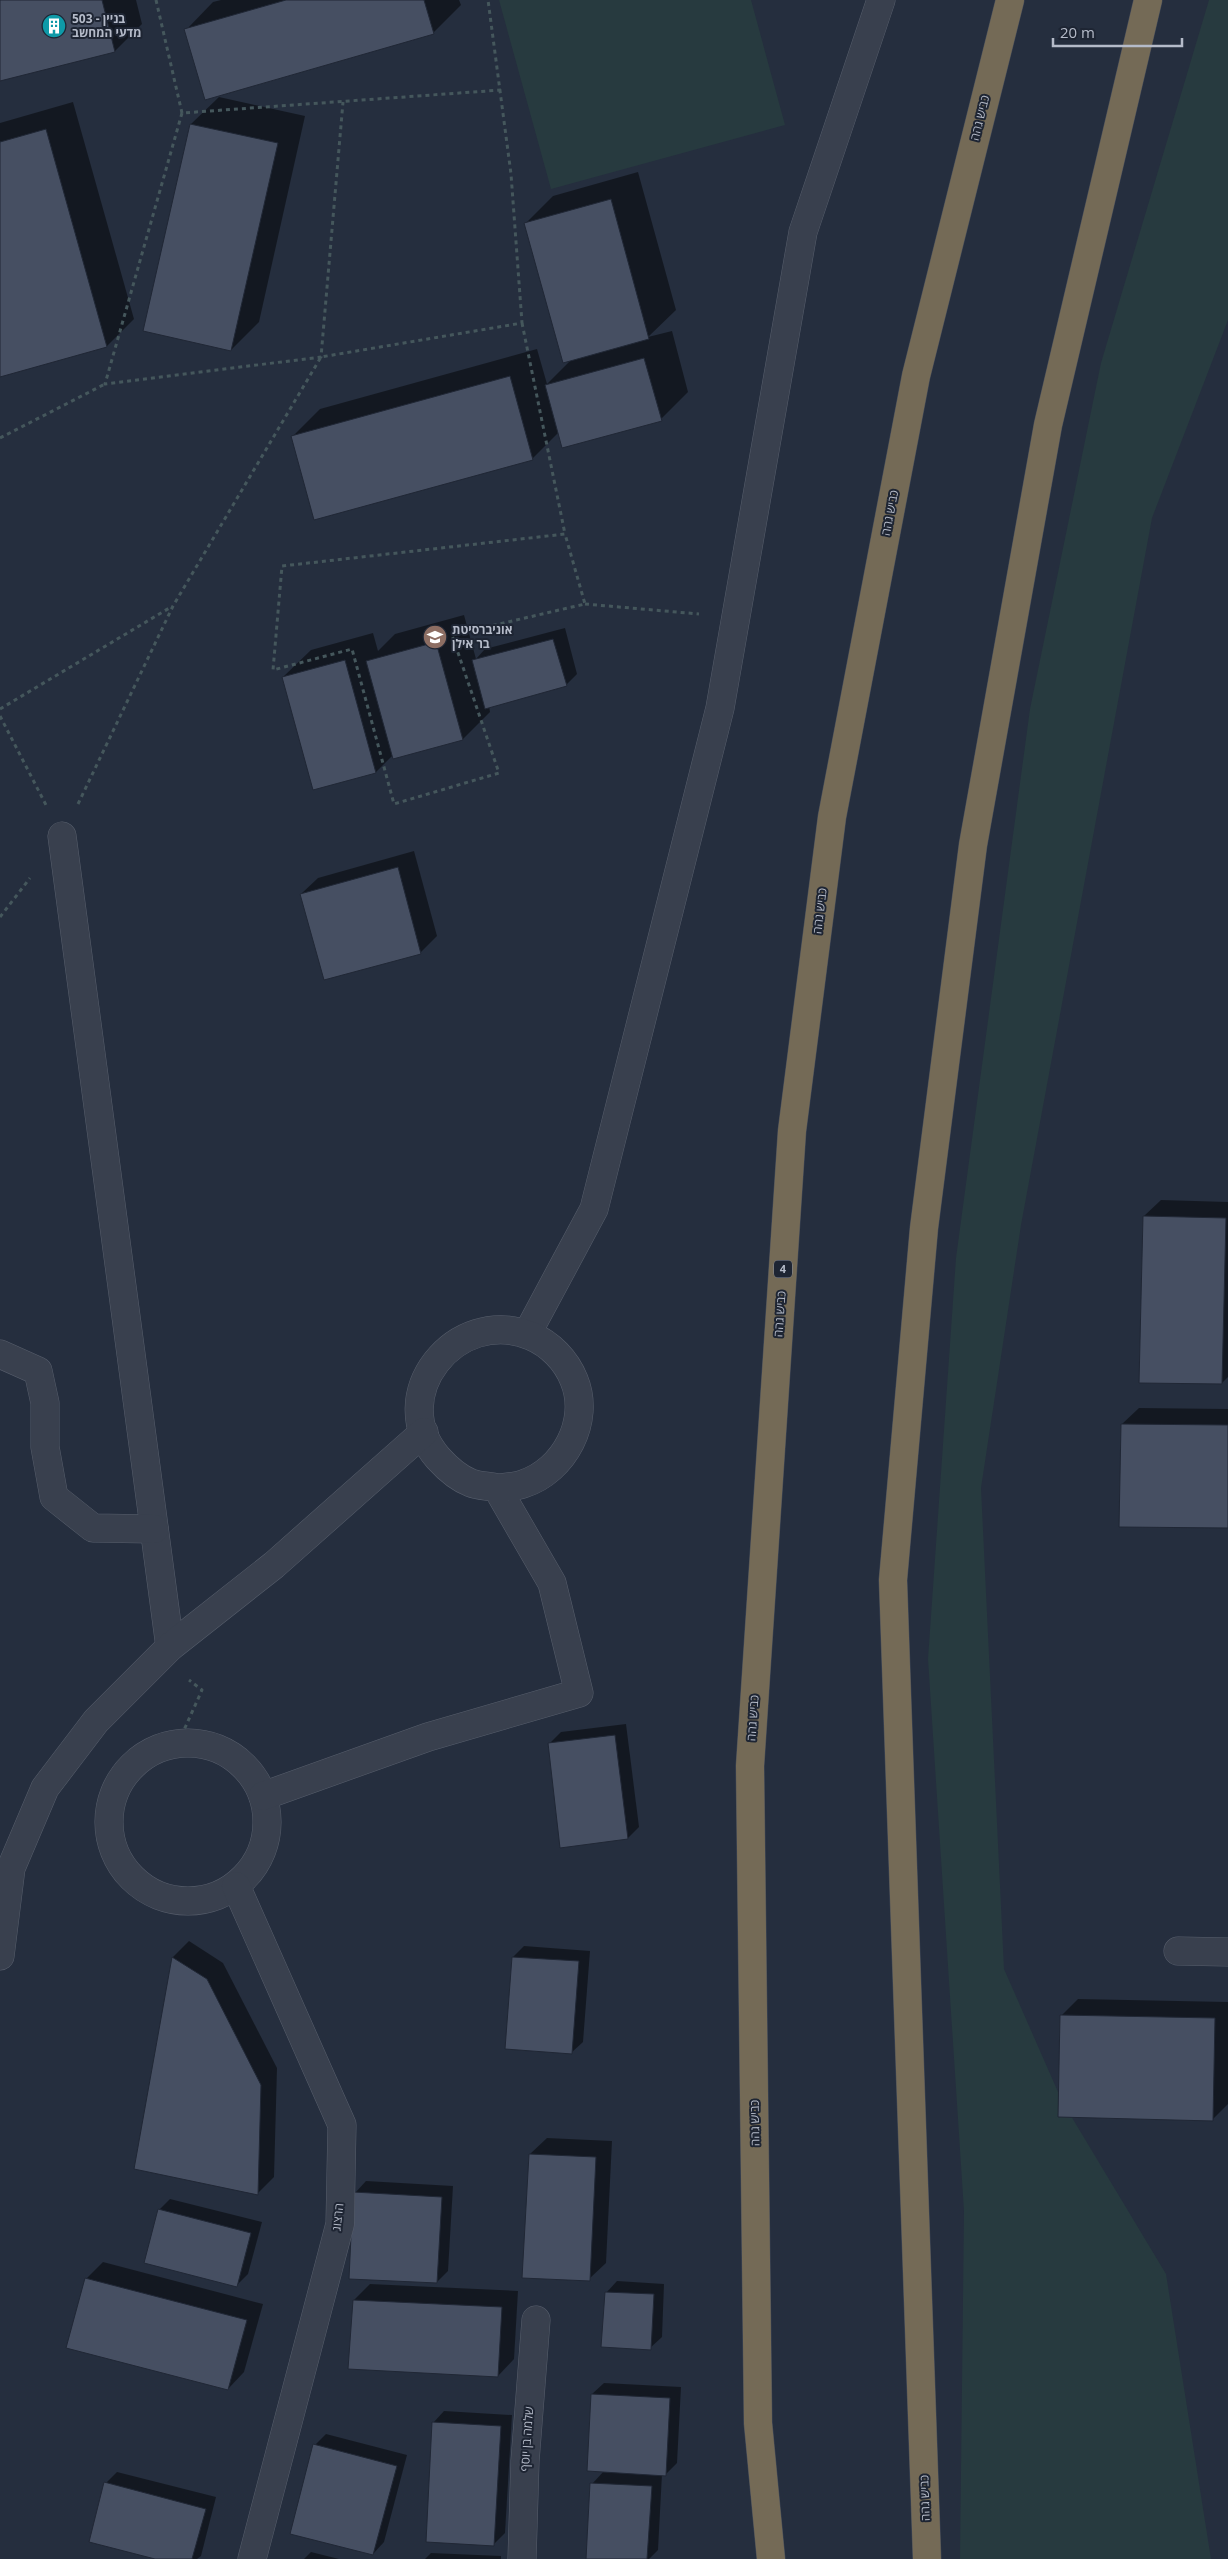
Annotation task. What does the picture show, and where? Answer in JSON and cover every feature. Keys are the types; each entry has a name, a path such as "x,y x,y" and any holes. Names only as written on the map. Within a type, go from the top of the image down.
{"highway":[{"name":"כביש גהה","path":"771,2559 758,2423 750,1766 792,1131 832,817 916,376 1010,0"},
{"name":"כביש גהה","path":"927,2559 893,1580 924,1228 973,844 1048,425 1148,0"}],"street":[{"path":"527,1334 594,1209 720,708 803,232 881,0"},
{"path":"62,836 154,1529 164,1652"},
{"path":"490,1329 517,1330 527,1334 542,1341 563,1360 575,1382 579,1406 576,1431 565,1454 547,1472 523,1484 497,1488 471,1483 448,1469 431,1450 421,1425 420,1398 427,1373 443,1352 465,1336 490,1329"},
{"path":"0,1354 38,1371 45,1403 45,1447 54,1498 93,1528 154,1529"},
{"path":"0,1956 11,1868 45,1788 96,1721 164,1652 274,1565 424,1432"},
{"path":"263,1796 428,1737 579,1693 552,1583 497,1488"},
{"path":"179,1743 205,1744 231,1756 251,1774 263,1796 268,1820 264,1845 253,1868 236,1886 212,1898 186,1902 160,1897 137,1884 120,1864 110,1839 108,1813 116,1787 132,1766 153,1750 179,1743"},
{"name":"הרצוג","path":"236,1886 342,2125 340,2224 252,2559"},
{"path":"1178,1951 1228,1952"},
{"name":"שלמה בן יוסף","path":"522,2559 525,2461 536,2320"}],"path":[{"path":"105,384 182,113 156,0"},
{"path":"488,0 511,174 522,323 565,534 585,604"},
{"path":"182,113 501,90"},
{"path":"62,836 173,606 320,357 343,102"},
{"path":"0,438 105,384 320,357 522,323"},
{"path":"565,534 282,566 274,670 352,649 394,804 499,773 452,635 585,604 736,617"},
{"path":"0,709 173,606"},
{"path":"164,1652 202,1690 184,1730 187,1744"}],"green space":[{"path":"499,0 751,0 785,125 551,189"},
{"path":"1209,0 1228,0 1228,320 1152,518 1021,1225 981,1488 1004,1969 1062,2101 1166,2274 1211,2559 960,2559 964,2211 928,1659 956,1258 1030,709 1101,363"}],"building":[{"name":"503 - בניין מדעי המחשב","path":"0,0 102,0 115,52 0,81"},
{"path":"286,0 424,0 434,34 205,100 184,29"},
{"path":"190,124 278,143 231,351 143,331"},
{"path":"46,129 107,347 0,377 0,142"},
{"path":"611,199 649,339 563,363 524,223"},
{"path":"644,358 662,421 562,448 545,385"},
{"path":"510,376 533,460 314,520 291,436"},
{"path":"553,639 567,686 485,709 472,660"},
{"path":"436,642 463,740 393,759 366,661"},
{"path":"345,660 376,773 313,790 282,677"},
{"path":"398,867 421,954 324,980 300,894"},
{"path":"1143,1216 1226,1218 1222,1384 1139,1383"},
{"path":"1121,1424 1228,1425 1228,1528 1119,1527"},
{"path":"615,1735 628,1839 560,1848 548,1743"},
{"path":"172,1957 207,1979 261,2085 258,2195 134,2169"},
{"path":"512,1957 579,1961 572,2054 505,2049"},
{"path":"1060,2015 1215,2018 1213,2121 1058,2117"},
{"path":"529,2154 596,2157 590,2281 522,2278"},
{"path":"353,2192 442,2197 437,2283 349,2279"},
{"path":"158,2209 251,2233 237,2287 144,2263"},
{"path":"85,2278 247,2320 228,2390 66,2348"},
{"path":"605,2292 654,2294 651,2350 601,2347"},
{"path":"353,2300 502,2307 498,2377 348,2369"},
{"path":"591,2394 670,2398 666,2476 587,2471"},
{"path":"432,2422 501,2426 494,2546 426,2542"},
{"path":"313,2444 397,2466 373,2555 290,2534"},
{"path":"104,2482 206,2509 192,2559 155,2559 89,2542"},
{"path":"590,2483 652,2486 647,2559 586,2559"}],"place":[{"name":"503 - בניין מדעי המחשב","path":"54,26"},
{"name":"אוניברסיטת בר אילן","path":"435,637"}]}
